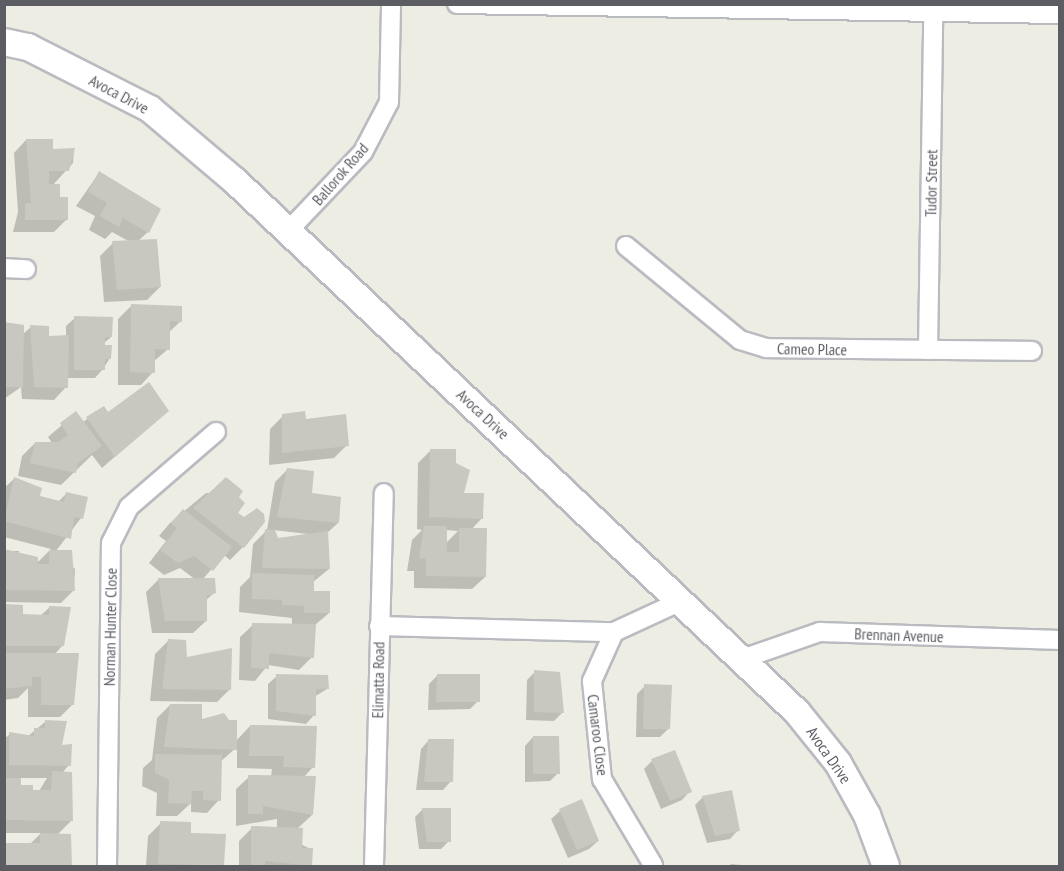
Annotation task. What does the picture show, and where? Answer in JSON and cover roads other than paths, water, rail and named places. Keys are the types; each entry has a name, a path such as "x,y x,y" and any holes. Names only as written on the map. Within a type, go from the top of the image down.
{"main road":[{"name":"Avoca Drive","path":"4,42 28,47 150,109 288,231 797,712 838,763 867,815 886,867"}],"street":[{"name":"Ballorok Road","path":"288,231 363,152 389,102 392,4"},
{"path":"457,4 833,9 933,16 1059,14"},
{"name":"Tudor Street","path":"928,350 933,16"},
{"name":"Cameo Place","path":"626,246 740,340 766,348 1032,351"},
{"path":"4,268 26,269"},
{"name":"Norman Hunter Close","path":"107,867 111,543 129,507 216,432"},
{"name":"Elimatta Road","path":"374,867 384,493"},
{"path":"379,626 614,632 681,601"},
{"name":"Camaroo Close","path":"614,632 592,681 602,779 653,866"},
{"name":"Brennan Avenue","path":"742,658 820,632 1059,640"}]}
